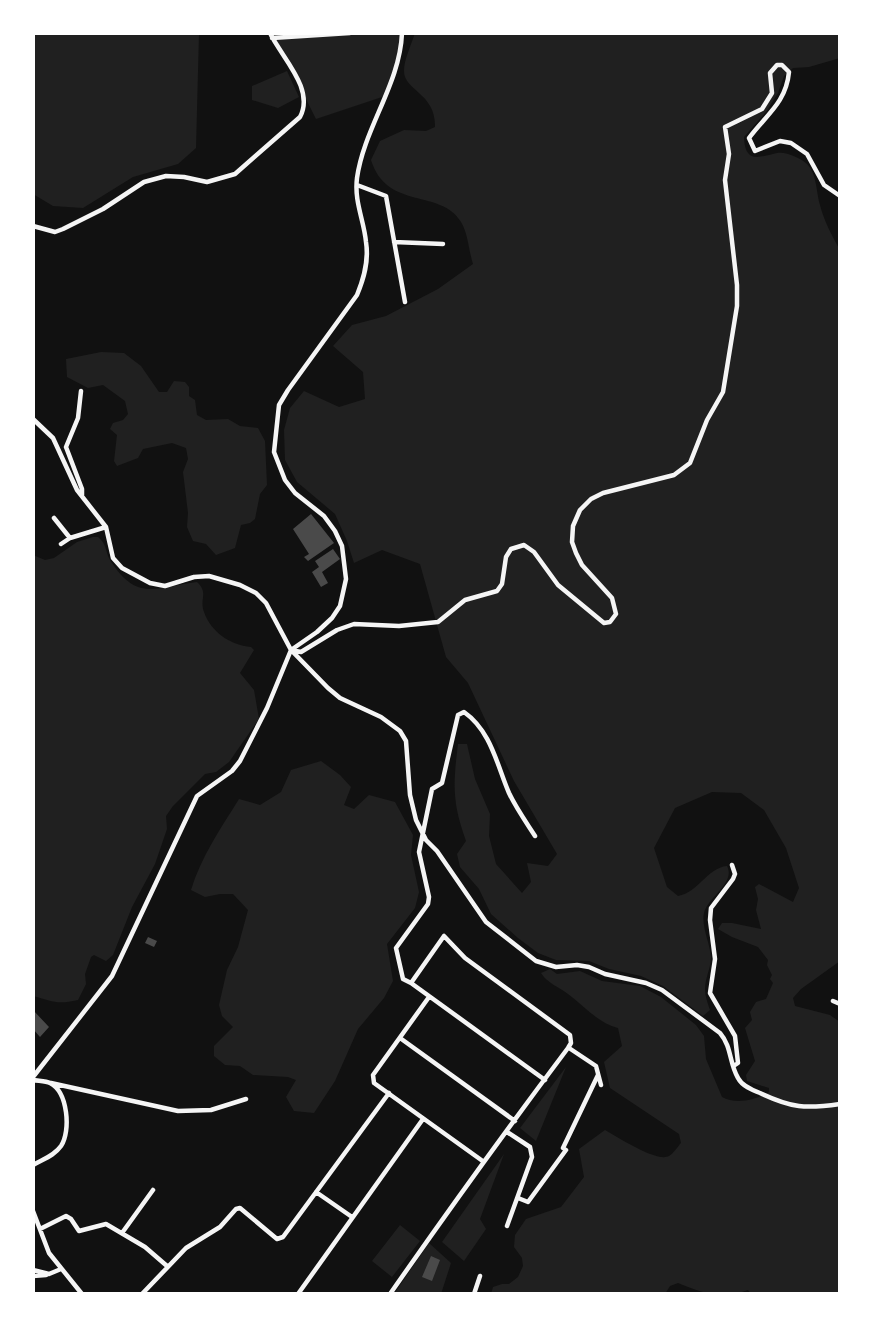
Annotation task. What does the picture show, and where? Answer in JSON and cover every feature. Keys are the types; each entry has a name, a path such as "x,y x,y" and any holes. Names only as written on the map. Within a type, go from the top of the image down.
{"street":[{"path":"33,226 55,232 63,229 155,179 175,177 207,182 235,174 304,111 303,93 271,36 350,33"},
{"path":"246,1100 211,1110 178,1111 33,1078 112,976 197,796 232,771 240,761 267,708 291,650 317,632 340,606 346,579 342,546 324,516 295,493 279,470 274,452 276,421 279,405 288,390 357,295 362,283 367,254 357,206 357,185 364,152 396,65 402,33"},
{"path":"291,650 301,652 354,624 399,626 438,622 465,600 497,591 502,584 506,557 510,549 524,545 534,552 558,585 604,623 610,622 616,614 612,598 582,565 572,542 573,526 580,510 591,499 603,493 674,475 691,463 707,420 723,392 737,306 725,180 729,154 725,127 762,109 771,97 770,74 777,65 786,67 788,78 776,108 749,138 751,146 755,151 780,141 791,143 807,154 824,185 840,196"},
{"path":"357,185 386,196 405,302"},
{"path":"394,242 443,244"},
{"path":"81,391 78,418 66,447 82,496"},
{"path":"33,419 53,438 69,476 106,527 113,558 122,568 149,583 165,586 194,577 209,576 257,593 267,603 291,650 340,698 381,717 400,731 406,741 410,795 416,820 486,922 536,961 556,967 577,965 646,983 662,990 720,1033 728,1042 740,1082 783,1105 806,1107 840,1104"},
{"path":"54,518 70,538"},
{"path":"61,544 70,538 106,527"},
{"path":"535,836 510,796 493,750 471,717 464,712 455,720 442,783 432,789 422,831 419,852 429,897 428,904 396,948 403,979 545,1080"},
{"path":"732,865 733,879 711,908 715,959 709,987 712,1001 738,1044 738,1063 735,1065"},
{"path":"390,1294 571,1043 570,1035 465,958 444,936 411,984"},
{"path":"429,997 373,1075 374,1083 484,1162"},
{"path":"833,1001 840,1004"},
{"path":"400,1038 515,1121"},
{"path":"568,1048 596,1066 601,1085"},
{"path":"518,1198 528,1202 566,1150 563,1148 598,1076"},
{"path":"33,1165 52,1156 63,1144 66,1116 63,1099 51,1083"},
{"path":"142,1294 186,1248 220,1227 236,1209 240,1208 277,1239 283,1237 389,1093"},
{"path":"298,1294 423,1119"},
{"path":"507,1132 530,1147 532,1157 507,1226"},
{"path":"122,1233 153,1190"},
{"path":"316,1192 352,1217"},
{"path":"33,1211 49,1253 82,1294"},
{"path":"40,1229 66,1216 79,1231 103,1224 145,1247 168,1267"},
{"path":"33,1276 50,1274 61,1269"},
{"path":"33,1270 50,1274"},
{"path":"474,1294 480,1276"}],"shaded area":[{"path":"33,33 199,33 196,148 178,164 133,177 83,208 53,206 33,194"},
{"path":"273,33 400,33 401,48 385,96 316,119"},
{"path":"415,33 840,33 840,58 809,67 793,68 784,76 778,93 766,112 744,137 747,151 754,157 784,153 807,164 814,178 824,217 840,250 840,961 801,989 793,998 795,1006 830,1015 840,1022 840,1294 751,1294 748,1290 720,1295 678,1283 670,1286 665,1294 491,1294 493,1287 509,1284 518,1277 523,1266 522,1258 514,1247 515,1235 526,1219 561,1207 584,1177 579,1149 605,1130 655,1156 671,1155 681,1143 679,1134 610,1088 604,1062 622,1046 618,1028 598,1018 541,973 550,969 557,974 580,971 602,981 640,986 661,997 696,1025 704,1036 706,1059 722,1097 739,1101 758,1097 769,1092 769,1088 747,1081 746,1075 755,1061 745,1028 752,1020 750,1012 756,1002 766,999 773,983 770,979 772,975 767,965 768,960 758,947 718,929 722,923 732,923 761,929 756,910 758,899 755,887 759,884 793,902 799,888 786,848 764,810 741,793 712,792 675,808 654,848 667,887 678,896 692,890 720,868 727,866 729,872 725,884 704,913 711,957 705,989 710,1010 703,1016 663,986 641,976 609,969 589,961 556,960 538,953 491,914 479,889 460,867 457,854 466,841 455,793 458,744 467,744 475,779 490,814 489,836 496,864 522,893 531,882 527,863 548,866 557,854 514,781 468,683 446,657 420,564 382,550 354,563 335,514 297,482 285,460 284,430 290,408 304,391 339,407 365,399 363,372 333,346 352,325 386,316 438,289 473,264 463,226 452,212 441,205 401,193 389,186 379,176 371,160 380,141 404,130 426,131 435,127 431,107 405,78 405,62"},
{"path":"287,71 299,97 278,108 252,100 252,86"},
{"path":"101,352 124,353 141,366 159,392 167,392 174,381 185,382 189,387 189,396 195,400 197,415 206,420 228,419 240,426 258,428 265,441 267,485 260,494 255,519 241,525 235,548 216,555 206,544 193,541 187,527 183,472 188,459 186,448 172,443 143,449 138,458 117,466 114,461 117,435 110,429 113,423 123,420 128,414 125,401 103,385 88,388 67,377 66,359"},
{"path":"98,537 103,542 110,560 120,573 139,587 159,589 197,582 201,586 203,607 211,626 229,640 254,650 240,673 254,690 259,719 229,762 216,772 205,774 173,806 166,816 167,829 155,864 132,907 113,955 106,961 94,955 91,957 85,974 86,984 78,1000 59,1002 33,996 33,555 45,560 54,558 77,542"},
{"path":"321,761 351,787 344,805 354,809 369,795 395,802 413,835 411,855 419,892 415,908 387,944 393,981 384,998 358,1029 335,1081 314,1113 294,1111 286,1097 296,1080 253,1075 240,1066 225,1065 214,1056 214,1046 233,1027 222,1016 219,1005 227,970 238,947 248,910 233,894 205,897 191,890 206,854 239,799 260,805 281,792 291,770"},
{"path":"566,1067 536,1141 520,1128"},
{"path":"504,1154 480,1219 486,1229 464,1261 442,1242"},
{"path":"400,1225 420,1241 392,1277 372,1261"},
{"path":"429,1243 451,1263 441,1294 394,1294"}],"building":[{"path":"311,514 334,543 308,561 304,557 309,554 293,529"},
{"path":"333,549 340,559 322,572 328,583 321,587 312,572 319,567 315,561"},
{"path":"148,937 157,941 154,947 145,943"},
{"path":"33,1010 49,1027 40,1037 33,1029"},
{"path":"431,1256 440,1260 432,1281 422,1277"}]}
